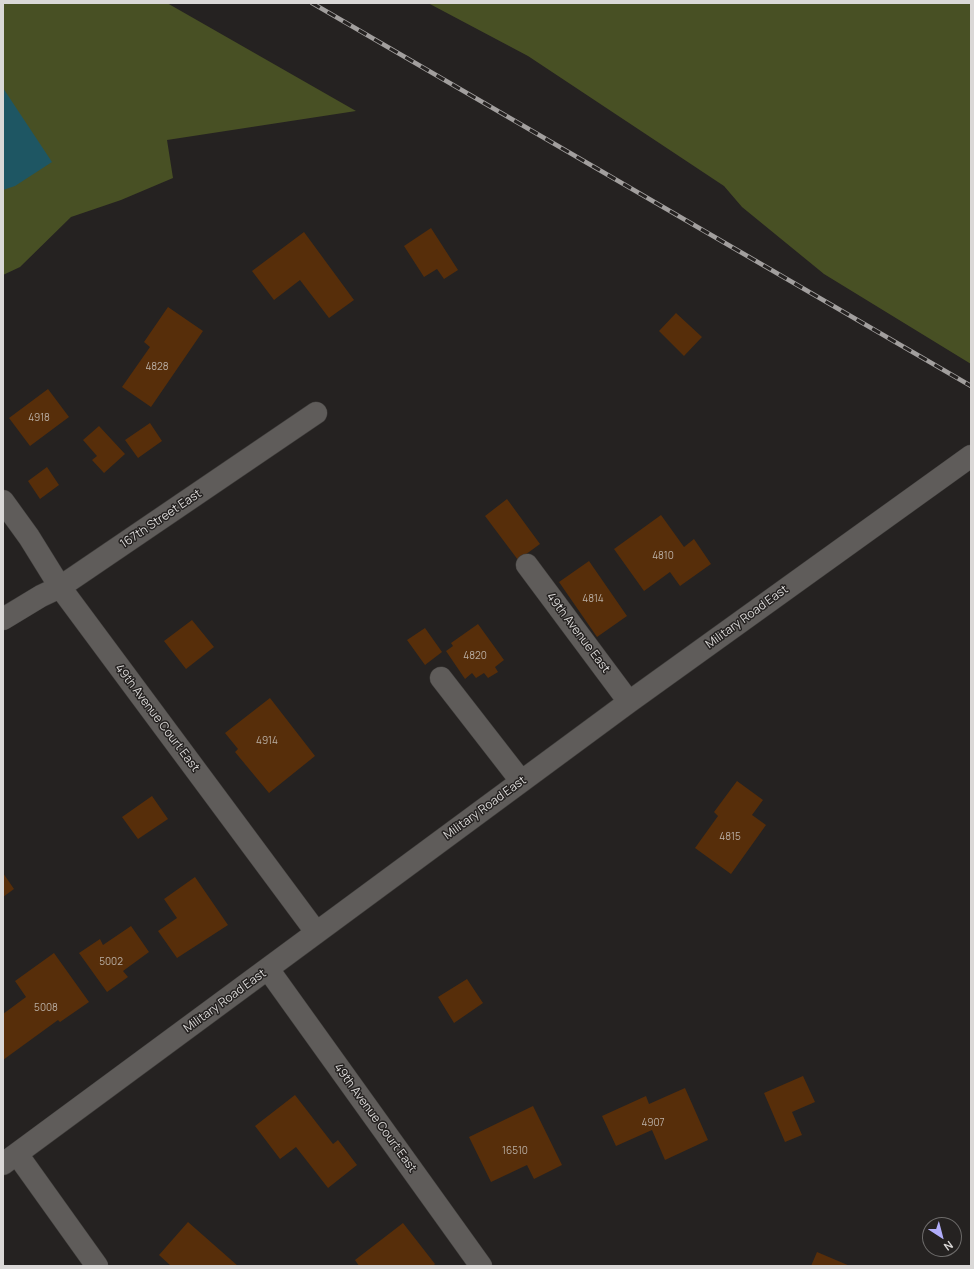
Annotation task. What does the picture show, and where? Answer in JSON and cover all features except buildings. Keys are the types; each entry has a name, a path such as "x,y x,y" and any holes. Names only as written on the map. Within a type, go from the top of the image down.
{"street":[{"name":"167th Street East","path":"3,620 41,596 60,587 316,414"},
{"name":"Military Road East","path":"10,1159 521,781 971,456"},
{"name":"49th Avenue Court East","path":"3,501 29,537 60,587 316,932"},
{"name":"49th Avenue East","path":"527,565 629,702"},
{"path":"441,678 521,781"},
{"name":"49th Avenue Court East","path":"268,969 482,1266"},
{"path":"10,1159 98,1266"}],"green space":[{"path":"3,3 167,3 356,111 167,140 173,178 121,200 71,217 20,267 3,275"},
{"path":"428,3 971,3 971,364 824,274 742,207 724,186 528,56"}],"water":[{"path":"3,88 52,162 15,186 3,190"}],"railway":[{"path":"312,3 971,386"}]}
